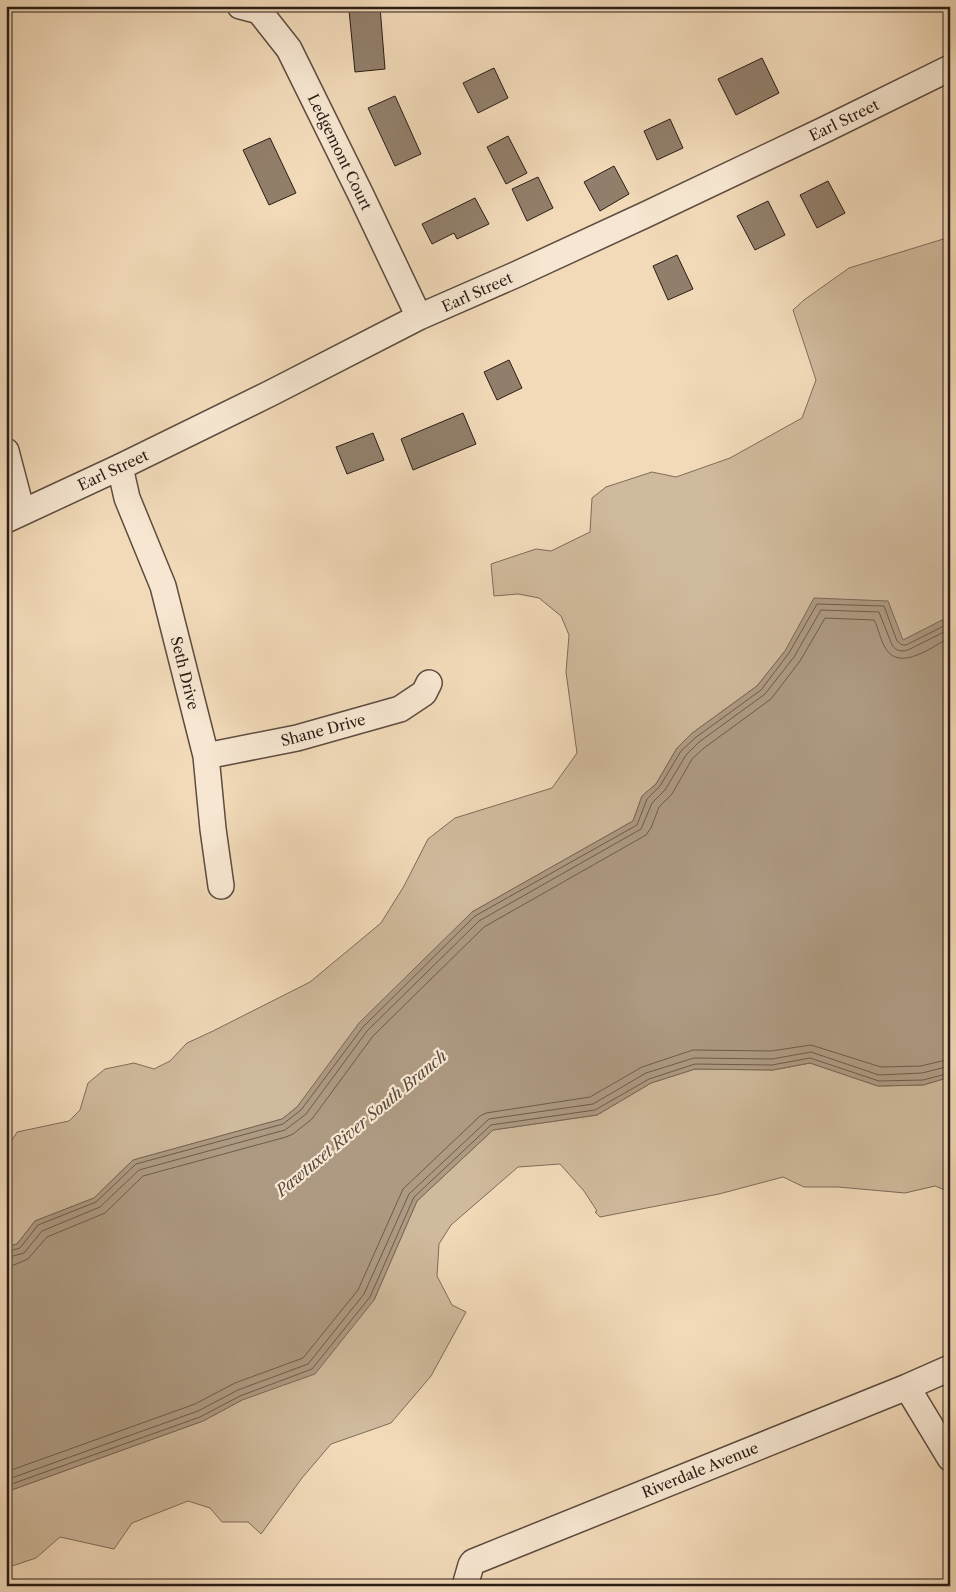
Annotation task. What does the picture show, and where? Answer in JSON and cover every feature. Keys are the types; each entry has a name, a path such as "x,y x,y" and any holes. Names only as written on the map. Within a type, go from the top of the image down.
{"street":[{"name":"Ledgemont Court","path":"240,6 259,12 289,50 419,317"},
{"name":"Earl Street","path":"14,516 120,467 271,393 419,317 645,215 950,68"},
{"path":"6,451 14,516"},
{"name":"Seth Drive","path":"120,467 127,498 162,586 206,756 221,886"},
{"name":"Shane Drive","path":"206,756 297,738 400,709 424,693 429,683"},
{"name":"Riverdale Avenue","path":"465,1586 473,1562 908,1387 950,1368"},
{"path":"908,1387 950,1458"}],"shaded area":[{"path":"950,237 950,619 947,618 902,641 785,651 757,686 691,734 677,748 656,784 642,796 633,821 472,912 297,1107 282,1119 133,1160 94,1198 35,1221 17,1244 6,1247 6,1150 17,1132 69,1121 80,1110 88,1083 105,1069 134,1063 154,1069 170,1061 187,1043 310,982 381,923 404,886 428,839 455,818 552,788 577,753 566,672 569,635 561,616 539,598 518,594 494,596 491,564 536,549 551,551 590,532 592,498 606,487 652,472 676,477 730,458 802,418 816,380 793,310 849,268"},
{"path":"810,1063 878,1086 923,1085 950,1077 950,1192 935,1186 905,1193 838,1187 804,1187 783,1177 719,1194 600,1217 595,1212 597,1211 584,1191 560,1164 518,1167 451,1225 439,1244 437,1276 452,1305 466,1312 431,1376 391,1423 331,1444 302,1478 261,1534 248,1522 222,1522 210,1508 188,1501 132,1523 114,1549 60,1537 36,1558 6,1568 6,1492 203,1421 242,1400 374,1300 417,1201 493,1130 597,1115 651,1083 695,1069 773,1070"}],"water":[{"name":"Pawtuxet River South Branch","path":"814,598 888,601 903,640 948,617 950,619 950,1077 923,1085 878,1086 810,1063 773,1070 695,1069 651,1083 597,1115 493,1130 417,1201 374,1300 315,1374 242,1400 203,1421 6,1492 6,1247 17,1244 35,1221 94,1198 133,1160 282,1119 297,1107 359,1023 472,912 633,821 642,796 656,784 677,748 691,734 757,686 785,651"}],"building":[{"path":"380,7 385,69 355,72 349,10"},
{"path":"762,58 779,93 736,115 718,79"},
{"path":"494,68 508,98 478,113 463,83"},
{"path":"395,96 421,154 395,166 368,108"},
{"path":"670,119 683,148 657,160 644,131"},
{"path":"508,136 527,173 506,184 487,147"},
{"path":"270,138 296,193 269,205 243,150"},
{"path":"614,166 629,194 600,211 584,182"},
{"path":"538,177 553,208 527,221 512,189"},
{"path":"828,181 845,213 817,228 800,195"},
{"path":"475,198 489,224 457,239 454,233 432,244 422,224"},
{"path":"768,201 785,235 755,250 737,216"},
{"path":"677,255 693,289 668,300 653,266"},
{"path":"509,360 522,388 497,400 484,372"},
{"path":"463,413 476,444 413,470 401,439"},
{"path":"373,433 384,460 347,474 336,447"}]}
